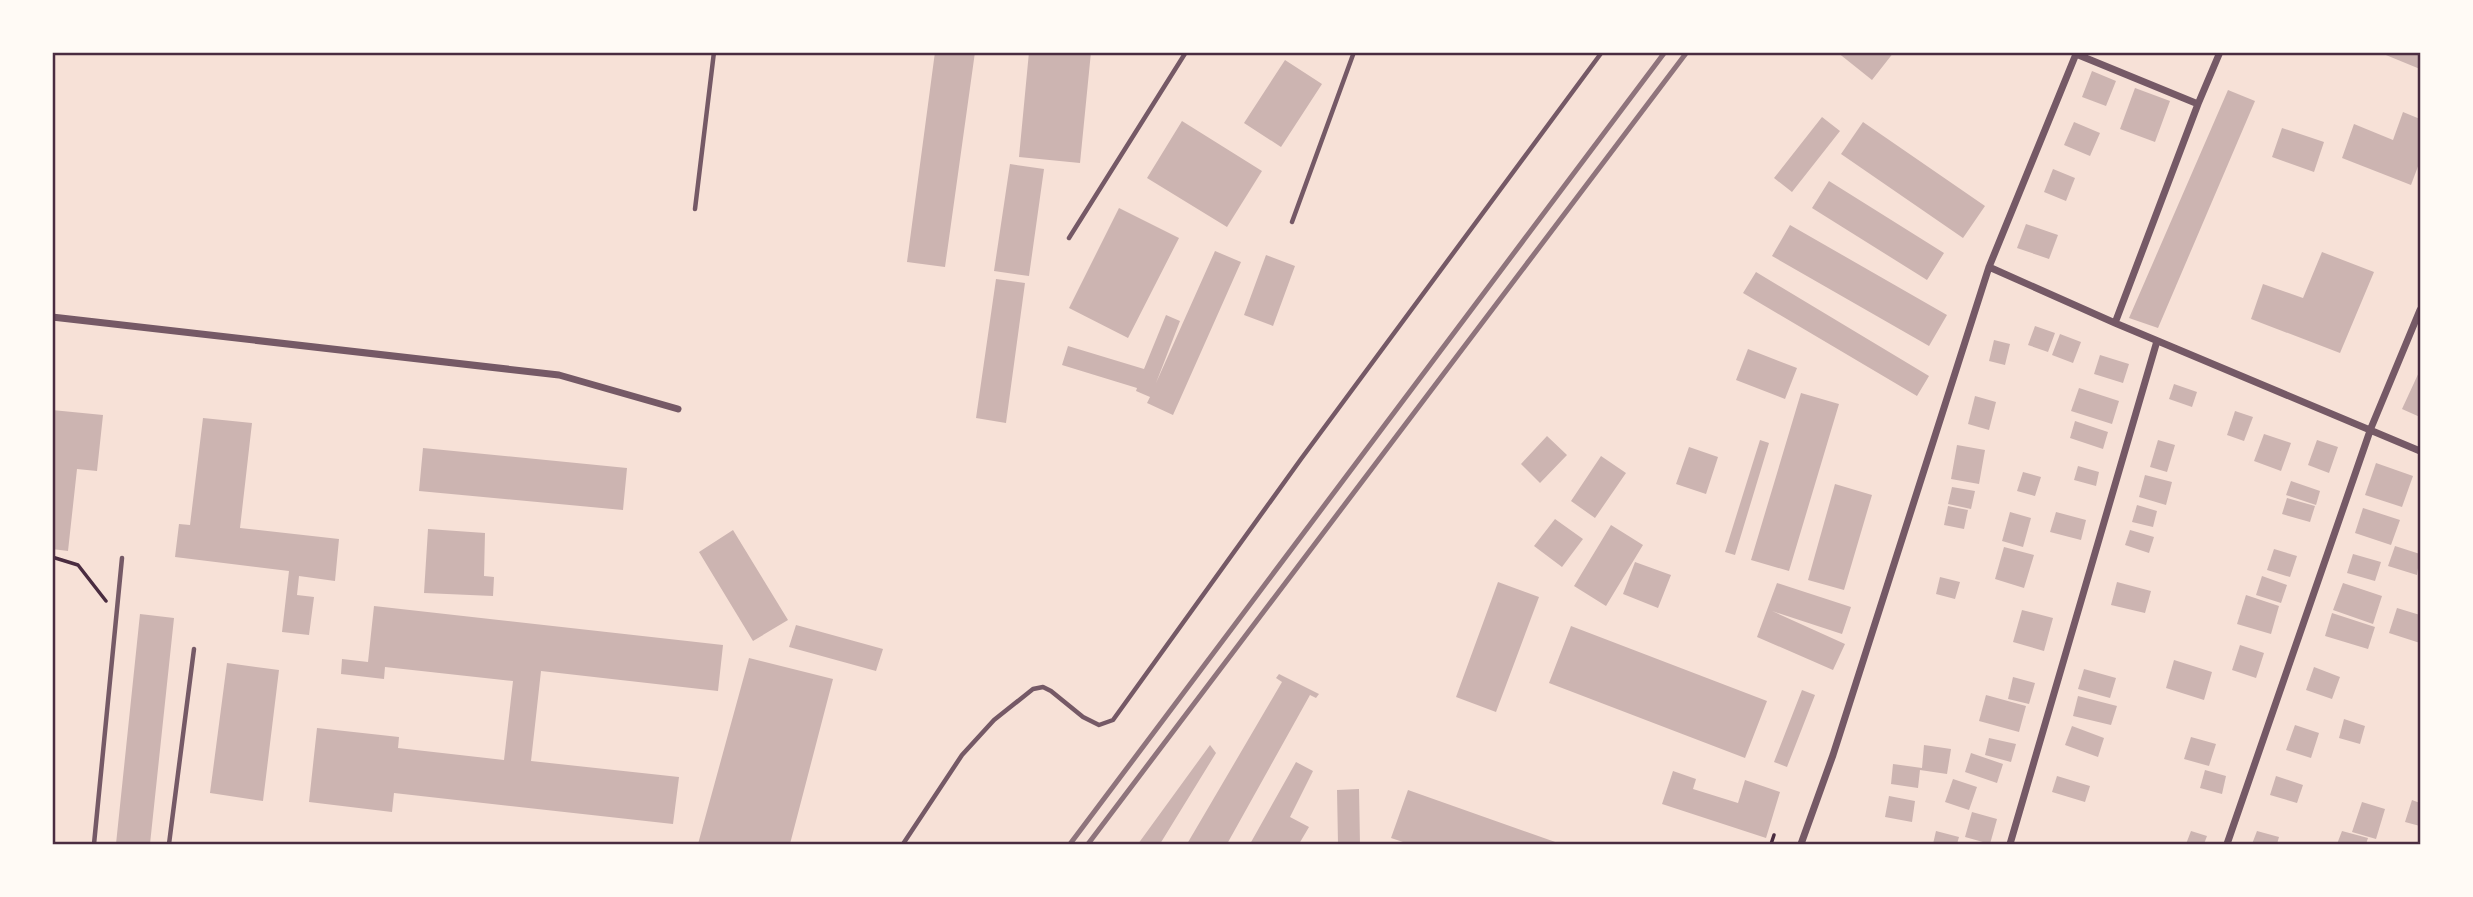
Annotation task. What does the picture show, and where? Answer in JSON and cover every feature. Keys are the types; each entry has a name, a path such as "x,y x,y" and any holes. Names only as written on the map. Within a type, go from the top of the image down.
{"street":[{"path":"2115,323 2220,52"},
{"path":"1801,845 1833,755 1989,267 2076,54 2198,104"},
{"path":"1989,267 2420,451"},
{"path":"2227,845 2371,428 2420,310"},
{"path":"52,317 559,375 678,409"},
{"path":"2010,845 2157,341"}],"lane":[{"path":"695,209 714,52"},
{"path":"1069,238 1186,52"},
{"path":"1292,222 1354,52"},
{"path":"903,845 962,755 994,720 1034,689 1043,687 1051,691 1083,717 1099,725 1113,720 1301,459 1602,52"},
{"path":"94,845 122,558"},
{"path":"169,845 194,649"}],"path":[{"path":"52,557 78,565 116,614"},
{"path":"1771,845 1774,835"}],"building":[{"path":"935,52 975,52 945,267 907,262"},
{"path":"1029,52 1091,52 1080,163 1019,157"},
{"path":"1837,52 1894,52 1872,80"},
{"path":"2420,52 2420,69 2381,53"},
{"path":"1285,60 1322,84 1281,147 1244,123"},
{"path":"2092,71 2116,81 2106,106 2082,97"},
{"path":"2135,88 2170,101 2155,142 2120,129"},
{"path":"2228,90 2255,101 2158,328 2129,318"},
{"path":"2403,112 2420,119 2420,161 2411,185 2342,158 2354,124 2393,140"},
{"path":"1822,117 1840,131 1792,192 1774,178"},
{"path":"1182,121 1262,171 1227,227 1147,178"},
{"path":"1863,122 1985,206 1963,238 1841,154"},
{"path":"2074,122 2100,133 2090,156 2064,145"},
{"path":"2282,128 2324,142 2314,172 2272,157"},
{"path":"1010,164 1044,169 1029,276 994,271"},
{"path":"2053,169 2075,178 2066,201 2044,192"},
{"path":"1829,181 1944,253 1927,280 1812,208"},
{"path":"1119,208 1179,238 1128,338 1069,308"},
{"path":"2026,224 2058,235 2049,259 2017,248"},
{"path":"1790,225 1947,315 1929,346 1772,256"},
{"path":"1215,251 1241,262 1173,415 1147,403 1150,397 1136,391 1137,388 1062,365 1068,346 1144,369 1166,315 1180,321 1156,383"},
{"path":"2322,252 2374,272 2340,353 2251,319 2263,284 2303,298"},
{"path":"1266,255 1295,266 1273,326 1244,315"},
{"path":"1756,272 1929,376 1917,396 1743,293"},
{"path":"996,279 1025,283 1006,423 976,418"},
{"path":"2035,326 2055,333 2048,352 2028,345"},
{"path":"2060,334 2081,342 2073,363 2052,355"},
{"path":"1994,340 2010,344 2005,365 1989,361"},
{"path":"1748,349 1797,368 1785,399 1736,380"},
{"path":"2100,355 2129,364 2123,383 2094,374"},
{"path":"2420,370 2420,417 2402,409"},
{"path":"2174,384 2197,392 2192,407 2169,399"},
{"path":"2079,388 2119,401 2112,424 2071,411"},
{"path":"1801,393 1839,404 1789,571 1751,560"},
{"path":"1975,396 1996,402 1989,430 1968,424"},
{"path":"52,410 103,415 97,471 77,469 68,551 52,549"},
{"path":"2235,411 2253,417 2244,441 2227,435"},
{"path":"203,418 252,423 240,528 339,539 335,581 299,576 297,595 314,597 309,635 282,632 289,571 175,557 179,524 190,525"},
{"path":"2075,421 2108,432 2103,449 2070,438"},
{"path":"2264,434 2291,443 2281,471 2254,461"},
{"path":"1547,436 1567,455 1540,483 1521,464"},
{"path":"1760,440 1769,443 1735,555 1725,552"},
{"path":"2158,440 2175,445 2167,472 2150,467"},
{"path":"2317,440 2338,447 2329,473 2308,465"},
{"path":"1957,445 1985,450 1979,484 1951,479"},
{"path":"1689,447 1718,457 1706,494 1676,484"},
{"path":"423,448 627,468 623,510 419,491"},
{"path":"1601,456 1626,473 1595,518 1571,501"},
{"path":"2376,463 2413,476 2402,507 2365,495"},
{"path":"2078,466 2099,472 2096,486 2074,480"},
{"path":"2023,472 2041,477 2035,496 2017,491"},
{"path":"2145,475 2172,482 2166,505 2139,497"},
{"path":"2291,481 2320,491 2316,505 2286,495"},
{"path":"1835,484 1872,495 1844,590 1808,580"},
{"path":"1952,487 1975,491 1971,509 1948,504"},
{"path":"2287,498 2315,506 2310,522 2282,514"},
{"path":"2137,505 2157,511 2153,527 2132,522"},
{"path":"1948,506 1968,510 1964,529 1944,525"},
{"path":"2363,508 2400,520 2391,545 2355,533"},
{"path":"2010,512 2031,518 2023,547 2002,541"},
{"path":"2056,512 2086,520 2081,540 2050,532"},
{"path":"1555,519 1583,539 1562,567 1534,546"},
{"path":"1611,525 1643,545 1606,606 1574,586"},
{"path":"428,529 485,533 484,576 494,577 493,596 424,593"},
{"path":"733,530 788,620 753,641 699,552"},
{"path":"2130,530 2154,537 2149,553 2125,545"},
{"path":"2395,546 2420,554 2417,575 2388,566"},
{"path":"2004,547 2034,555 2024,588 1995,579"},
{"path":"2274,549 2297,556 2290,577 2267,570"},
{"path":"2353,554 2381,562 2375,581 2347,573"},
{"path":"1635,562 1671,575 1658,608 1623,594"},
{"path":"2262,576 2287,585 2281,603 2256,595"},
{"path":"1940,577 1960,582 1955,599 1936,594"},
{"path":"1498,582 1539,597 1496,712 1456,697"},
{"path":"2117,582 2151,591 2145,613 2111,605"},
{"path":"1777,583 1851,607 1842,634 1772,611 1845,644 1833,670 1757,637"},
{"path":"2343,583 2382,596 2373,624 2333,610"},
{"path":"2246,595 2279,606 2271,634 2237,624"},
{"path":"374,606 723,645 718,691 541,671 531,761 679,777 673,824 394,793 392,812 309,802 317,728 399,737 398,748 504,760 513,681 385,667 384,679 341,674 342,659 368,662"},
{"path":"2397,608 2420,615 2420,643 2389,633"},
{"path":"2022,610 2053,618 2044,651 2013,642"},
{"path":"2332,613 2375,627 2368,649 2325,636"},
{"path":"140,614 174,618 150,844 116,844"},
{"path":"796,625 883,649 876,671 789,647"},
{"path":"1571,626 1767,701 1745,758 1549,683"},
{"path":"2240,645 2264,653 2256,678 2232,670"},
{"path":"749,658 833,679 790,844 698,844"},
{"path":"2174,660 2212,672 2204,700 2166,688"},
{"path":"227,663 279,670 263,801 210,793"},
{"path":"2314,667 2340,677 2332,699 2306,690"},
{"path":"2084,669 2116,678 2110,698 2078,689"},
{"path":"1279,674 1319,694 1316,698 1310,695 1227,844 1187,844 1282,682 1276,678"},
{"path":"2013,677 2035,683 2029,704 2008,699"},
{"path":"1802,690 1815,695 1787,767 1774,762"},
{"path":"1986,695 2026,706 2019,732 1979,721"},
{"path":"2078,696 2117,706 2111,725 2073,716"},
{"path":"2344,719 2365,726 2360,744 2339,738"},
{"path":"2295,725 2319,733 2311,758 2286,750"},
{"path":"2072,726 2104,738 2098,757 2065,745"},
{"path":"2191,737 2216,744 2209,766 2184,759"},
{"path":"1989,738 2016,744 2011,762 1985,755"},
{"path":"1210,745 1216,753 1160,844 1138,844"},
{"path":"1924,745 1951,749 1947,774 1920,770 1918,788 1891,784 1893,764 1922,768"},
{"path":"1971,753 2003,764 1997,783 1965,772"},
{"path":"1296,762 1313,771 1290,817 1309,827 1299,844 1250,844"},
{"path":"2205,770 2226,776 2222,794 2200,788"},
{"path":"1673,771 1696,779 1693,789 1738,803 1745,780 1780,792 1766,838 1662,804"},
{"path":"2057,776 2090,786 2085,802 2052,792"},
{"path":"2276,776 2303,785 2297,803 2270,795"},
{"path":"1953,779 1977,787 1969,810 1945,802"},
{"path":"1359,789 1360,844 1338,844 1337,790"},
{"path":"1408,790 1561,844 1409,844 1391,838"},
{"path":"1889,796 1915,801 1912,822 1885,817"},
{"path":"2412,800 2420,803 2420,826 2405,822"},
{"path":"2362,802 2385,809 2376,839 2352,832"},
{"path":"1972,812 1997,819 1990,844 1965,837"},
{"path":"1936,831 1959,837 1957,844 1933,844"},
{"path":"2191,831 2207,836 2204,844 2186,844"},
{"path":"2257,831 2279,837 2277,844 2252,844"},
{"path":"2342,831 2368,838 2366,844 2337,844"}],"railway":[{"path":"1070,844 1665,52"},
{"path":"1088,844 1687,52"}]}
